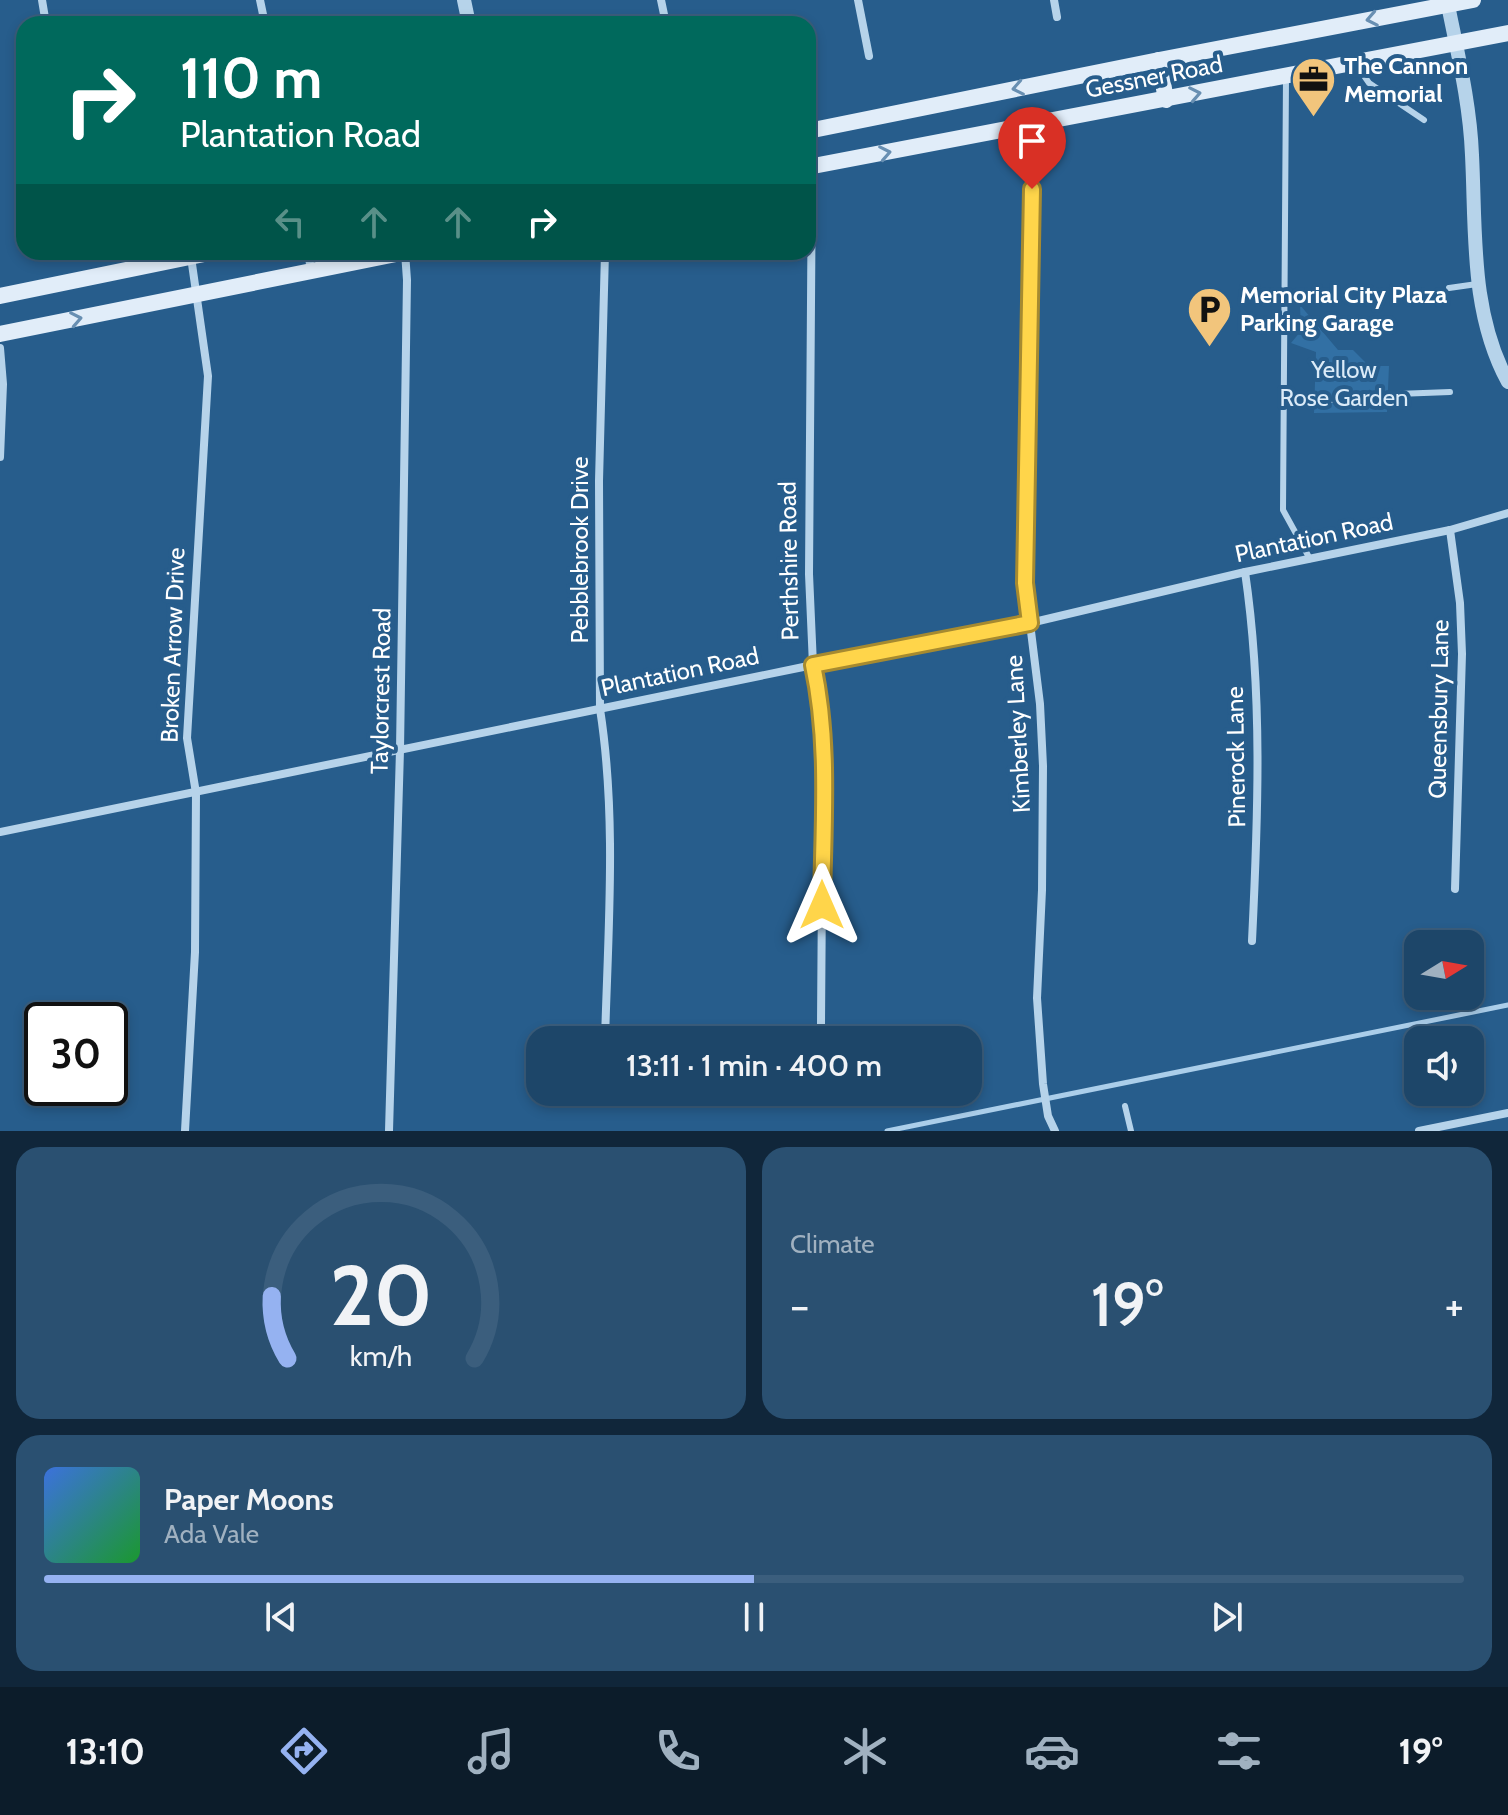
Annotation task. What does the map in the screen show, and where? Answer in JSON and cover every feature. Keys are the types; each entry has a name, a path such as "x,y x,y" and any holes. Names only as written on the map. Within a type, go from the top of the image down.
{"main road":[{"name":"Gessner Road","path":"816,129 1448,2 1473,0"},
{"name":"Gessner Road","path":"816,166 1508,33"},
{"path":"1159,60 1166,100"},
{"path":"0,296 176,260"},
{"path":"0,334 363,260"}],"street":[{"path":"858,0 869,56"},
{"path":"1054,0 1057,17"},
{"path":"1448,2 1463,73 1471,142 1473,236 1478,284 1496,358 1508,382"},
{"name":"Kimberley Lane","path":"1032,189 1025,583 1040,704 1043,766 1043,860 1037,998 1043,1084 1048,1116 1055,1131"},
{"name":"Broken Arrow Drive","path":"185,1131 195,952 196,793 187,738 208,376 192,260"},
{"path":"309,260 311,270"},
{"name":"Taylorcrest Road","path":"389,1131 400,750 406,260"},
{"name":"Pebblebrook Drive","path":"605,260 599,481 600,709 610,854 605,1026"},
{"name":"Perthshire Road","path":"810,260 809,574 813,665 823,756 821,1024"},
{"path":"0,348 3,384 0,457"},
{"name":"Plantation Road","path":"0,832 1030,623 1245,572 1450,530 1508,513"},
{"name":"Queensbury Lane","path":"1450,530 1460,603 1462,654 1455,889"},
{"name":"Pinerock Lane","path":"1245,572 1254,655 1258,779 1252,941"},
{"path":"1419,1131 1508,1113"}],"lane":[{"path":"1356,64 1369,83 1424,120"},
{"path":"1286,77 1283,510 1310,559"},
{"path":"1449,288 1478,284"},
{"path":"1284,404 1450,392"},
{"path":"1125,1106 1131,1131"}],"green space":[{"name":"Yellow Rose Garden","path":"1300,305 1338,350 1353,350 1369,366 1389,366 1387,412 1314,413 1316,352 1291,343 1301,331"}],"waterway":[{"path":"887,1131 1508,1005"}],"place":[{"name":"The Cannon Memorial","path":"1313,119"},
{"name":"Memorial City Plaza Parking Garage","path":"1209,348"}],"route":[{"path":"822,905 823,756 813,665 1030,623 1025,583 1032,189"}]}
